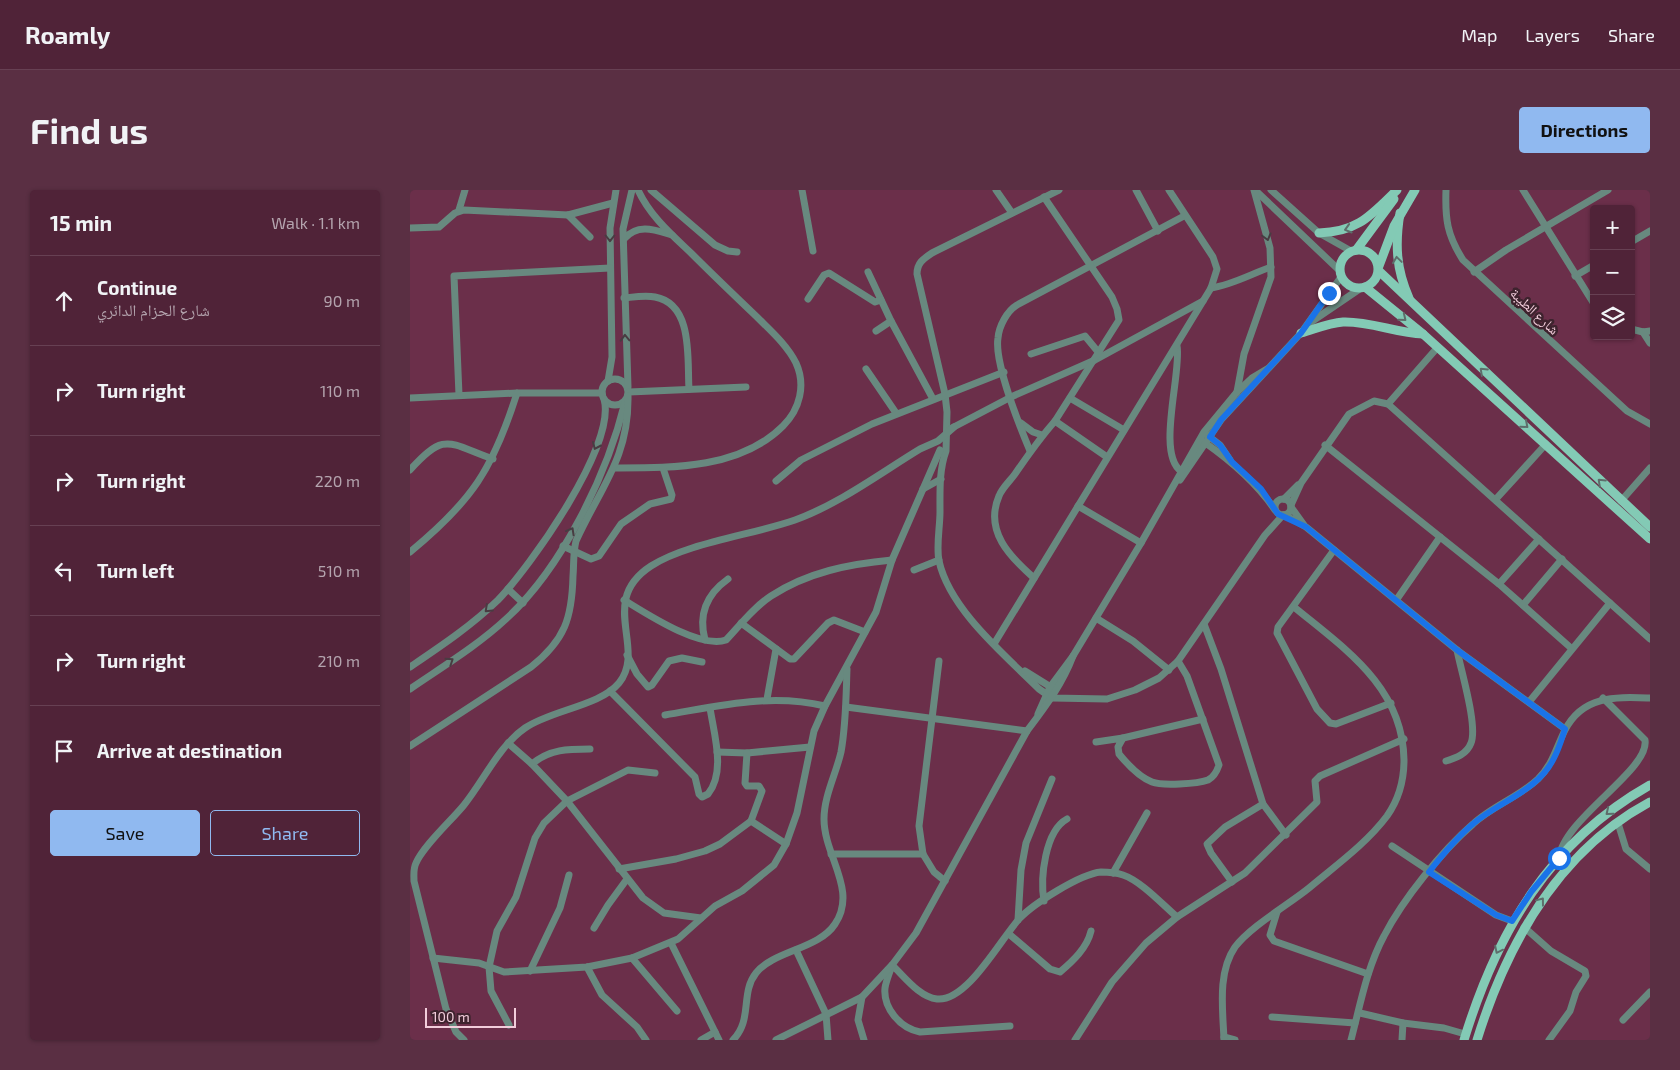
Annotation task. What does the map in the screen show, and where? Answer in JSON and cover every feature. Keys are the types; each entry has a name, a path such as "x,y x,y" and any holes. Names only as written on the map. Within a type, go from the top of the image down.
{"main road":[{"path":"1319,233 1346,230 1357,226 1398,190"},
{"path":"1398,190 1354,250 1343,258 1341,274 1350,286 1363,288 1423,334 1650,539"},
{"path":"1363,288 1374,280 1400,213 1415,190"},
{"path":"1400,213 1396,238 1398,268 1413,305"},
{"path":"1354,250 1372,254 1379,268 1413,305 1650,527"},
{"path":"1301,333 1342,322 1362,323 1406,334 1423,334"},
{"path":"1464,1037 1480,990 1512,921 1531,892 1559,858 1585,831 1616,806 1650,785"},
{"path":"1477,1040 1499,976 1524,927 1543,898 1575,860 1618,823 1649,804"}],"street":[{"path":"410,228 439,227 459,210 465,190"},
{"path":"410,667 472,623 508,589 546,539 583,474 605,426 606,411 603,386 608,381 612,358 610,228 616,190"},
{"path":"410,746 531,667 545,656 566,628 570,615 574,551 580,532 615,468 626,432 628,394 624,298 624,239 625,218 632,190"},
{"path":"615,468 663,468 728,458 760,444 788,422 801,396 801,382 795,362 778,338 673,235 647,207 638,190"},
{"path":"802,190 813,251"},
{"path":"996,190 1012,213"},
{"path":"433,958 470,962 504,972 586,967 632,958 671,943 685,935 715,906 742,891 774,865 786,844 797,813 810,747 824,706 876,612 892,560 928,476 941,453 946,451 945,394 918,279 917,267 921,261 932,253 1059,190"},
{"path":"1136,190 1158,230"},
{"path":"994,644 1211,288 1217,269 1216,262 1184,216 1169,190"},
{"path":"1237,392 1244,354 1271,277 1270,248 1255,190"},
{"path":"1175,486 1181,471 1221,420 1301,333 1341,274 1255,190"},
{"path":"1271,190 1319,233 1354,250"},
{"name":"شارع الطيبة","path":"1446,190 1447,225 1452,242 1463,260 1626,411 1650,424"},
{"path":"1523,190 1545,229 1590,298"},
{"path":"1474,272 1506,250 1545,229 1608,190"},
{"path":"647,207 653,192 715,245 728,251 737,252"},
{"path":"1034,578 1004,549 994,519 999,494 1042,435 1055,421 1118,324 1119,315 1116,303 1093,266 1044,197"},
{"path":"459,210 568,215 613,203"},
{"path":"568,215 590,237"},
{"path":"1030,451 1011,397 997,339 1013,307 1184,216"},
{"path":"624,239 631,233 644,228 673,235"},
{"path":"1635,240 1650,231"},
{"path":"1211,288 1230,284 1246,275 1271,267"},
{"path":"1575,276 1590,267"},
{"path":"459,395 454,276 610,268"},
{"path":"868,272 891,321 933,398"},
{"path":"808,299 824,275 829,273 874,302 881,300"},
{"path":"1308,323 1363,288"},
{"path":"624,298 658,298 671,305 681,318 686,332 689,390"},
{"path":"464,1040 456,1032 450,1019 433,958 414,882 415,864 482,782 508,743 520,732 542,719 610,691 623,677 627,655 624,600 636,579 660,561 673,555 808,515 837,500 946,433 1011,397 1097,356 1204,300"},
{"path":"876,331 891,321"},
{"path":"1647,331 1650,343"},
{"path":"1031,354 1085,336 1097,356"},
{"path":"1177,346 1178,360 1170,409 1174,460 1177,468 1181,471"},
{"path":"1388,404 1437,348"},
{"path":"866,369 896,413"},
{"path":"1267,369 1252,378 1237,392 1204,432 1206,440 1261,489 1280,513 1306,527 1457,650 1565,729"},
{"path":"776,481 801,460 896,413 1004,372"},
{"path":"410,689 481,640 523,603 563,546 604,468 628,394 621,380 608,381"},
{"path":"410,398 518,393 603,396 612,405 619,405 628,394 746,387"},
{"path":"410,552 454,514 476,486 492,459 518,393"},
{"path":"1070,398 1124,430"},
{"path":"1280,513 1289,513 1300,483 1349,414 1374,401 1388,404 1650,639"},
{"path":"1055,421 1107,457"},
{"path":"1020,422 1033,432 1042,435"},
{"path":"776,1040 790,1036 826,1014 862,997 892,965 916,933 1027,730 1049,697 1056,692 1073,656 1175,486 1206,440"},
{"path":"410,470 429,449 439,444 456,446 492,459"},
{"path":"1496,499 1546,444"},
{"path":"1325,446 1499,584 1571,648"},
{"path":"941,453 939,560 949,590 957,602 994,644 1049,697"},
{"path":"563,546 591,559 596,558 621,524 650,504 671,499 672,496 663,468"},
{"path":"1621,501 1650,468"},
{"path":"928,476 934,473 941,477"},
{"path":"923,489 941,477"},
{"path":"1280,513 1276,503 1300,483"},
{"path":"1261,489 1282,499 1291,506 1306,527"},
{"path":"1078,506 1141,543"},
{"path":"1018,667 1056,692 1090,700 1114,697 1148,684 1170,670 1178,661 1280,513"},
{"path":"1396,599 1440,537"},
{"path":"1499,584 1539,539"},
{"path":"1334,550 1278,627 1276,633 1322,717 1330,723 1336,724 1391,703"},
{"path":"1524,605 1562,559"},
{"path":"624,600 693,637 714,642 726,640 770,596 808,577 839,566 892,560"},
{"path":"914,570 939,560"},
{"path":"705,640 702,620 706,603 718,587 728,580"},
{"path":"508,589 523,603"},
{"path":"1529,702 1571,648 1610,603"},
{"path":"1235,1040 1224,1038 1224,984 1235,948 1348,855 1387,816 1398,799 1404,777 1404,739 1391,703 1371,675 1350,653 1294,607"},
{"path":"1096,618 1133,641 1170,670"},
{"path":"741,623 790,659 794,659 834,620 865,632"},
{"path":"1204,624 1221,670 1262,804 1286,834"},
{"path":"767,699 776,649"},
{"path":"1446,761 1465,752 1472,742 1470,711 1457,650"},
{"path":"627,655 637,674 648,687 652,686 669,661 682,658 702,662"},
{"path":"939,661 919,826 923,854 934,872 946,881"},
{"path":"1123,738 1118,747 1119,754 1139,774 1153,782 1166,785 1208,780 1216,774 1219,765 1204,719 1187,676 1178,661"},
{"path":"733,1040 743,1027 748,990 755,974 766,965 826,935 843,911 844,897 831,854 824,818 832,776 841,749 846,707 847,667"},
{"path":"610,691 695,777 699,794 702,797 708,794 714,787 717,752 710,708"},
{"path":"1049,697 1056,692"},
{"path":"1559,858 1560,848 1572,829 1611,792 1643,754 1646,746 1645,740 1603,698"},
{"path":"1351,1040 1355,1023 1360,1013 1368,974 1383,936 1453,842 1475,822 1531,785 1541,776 1554,759 1565,729 1579,710 1603,698 1650,698"},
{"path":"665,715 767,699 803,701 824,706"},
{"path":"846,707 1027,730"},
{"path":"1096,742 1123,738 1204,719"},
{"path":"1075,1040 1112,982 1146,943 1177,918 1245,873 1317,802 1315,781 1320,776 1404,739"},
{"path":"508,743 532,764 567,801 619,869 644,898 664,913 701,918"},
{"path":"717,752 747,753 810,747"},
{"path":"532,764 546,754 555,751 590,749"},
{"path":"619,869 676,859 705,851 720,844 751,821 762,791 760,786 747,786 745,783 747,753"},
{"path":"509,1025 491,991 489,967 496,931 516,897 535,838 544,823 567,801 623,772 633,769 655,773"},
{"path":"1018,920 1021,870 1026,843 1052,779"},
{"path":"1232,882 1211,854 1207,844 1225,827 1262,804"},
{"path":"1113,873 1147,813"},
{"path":"1044,901 1043,871 1047,852 1055,828 1067,818"},
{"path":"751,821 786,844"},
{"path":"1618,823 1626,849 1650,869"},
{"path":"1392,846 1496,915 1512,921"},
{"path":"831,854 923,854"},
{"path":"892,965 928,997 946,999 962,990 1009,934 1018,920 1044,901 1081,879 1100,872 1124,875 1135,881 1177,918"},
{"path":"530,971 560,908 569,875"},
{"path":"594,928 627,879"},
{"path":"1277,912 1270,935 1274,941 1368,974"},
{"path":"1524,927 1551,951 1585,971 1586,976 1576,992 1570,1011 1549,1040"},
{"path":"1009,934 1050,969 1060,972 1073,961 1089,940 1091,931"},
{"path":"671,943 719,1040"},
{"path":"796,950 826,1014 828,1040"},
{"path":"632,958 677,1011"},
{"path":"892,965 885,988 888,1006 892,1014 907,1027 920,1032 1010,1026"},
{"path":"586,967 602,995 637,1027 646,1040"},
{"path":"1623,1020 1650,992"},
{"path":"862,997 858,1020 864,1040"},
{"path":"1360,1013 1403,1023 1444,1028 1464,1037"},
{"path":"1272,1017 1355,1023"},
{"path":"1402,1040 1403,1023"},
{"path":"701,1040 715,1032"}],"route":[{"path":"1329,293 1301,333 1221,420 1210,437 1220,445 1232,462 1261,489 1278,514 1284,515 1306,527 1457,650 1565,729 1554,759 1541,776 1531,785 1475,822 1453,842 1429,872 1496,915 1512,921 1531,892 1559,858"}]}
